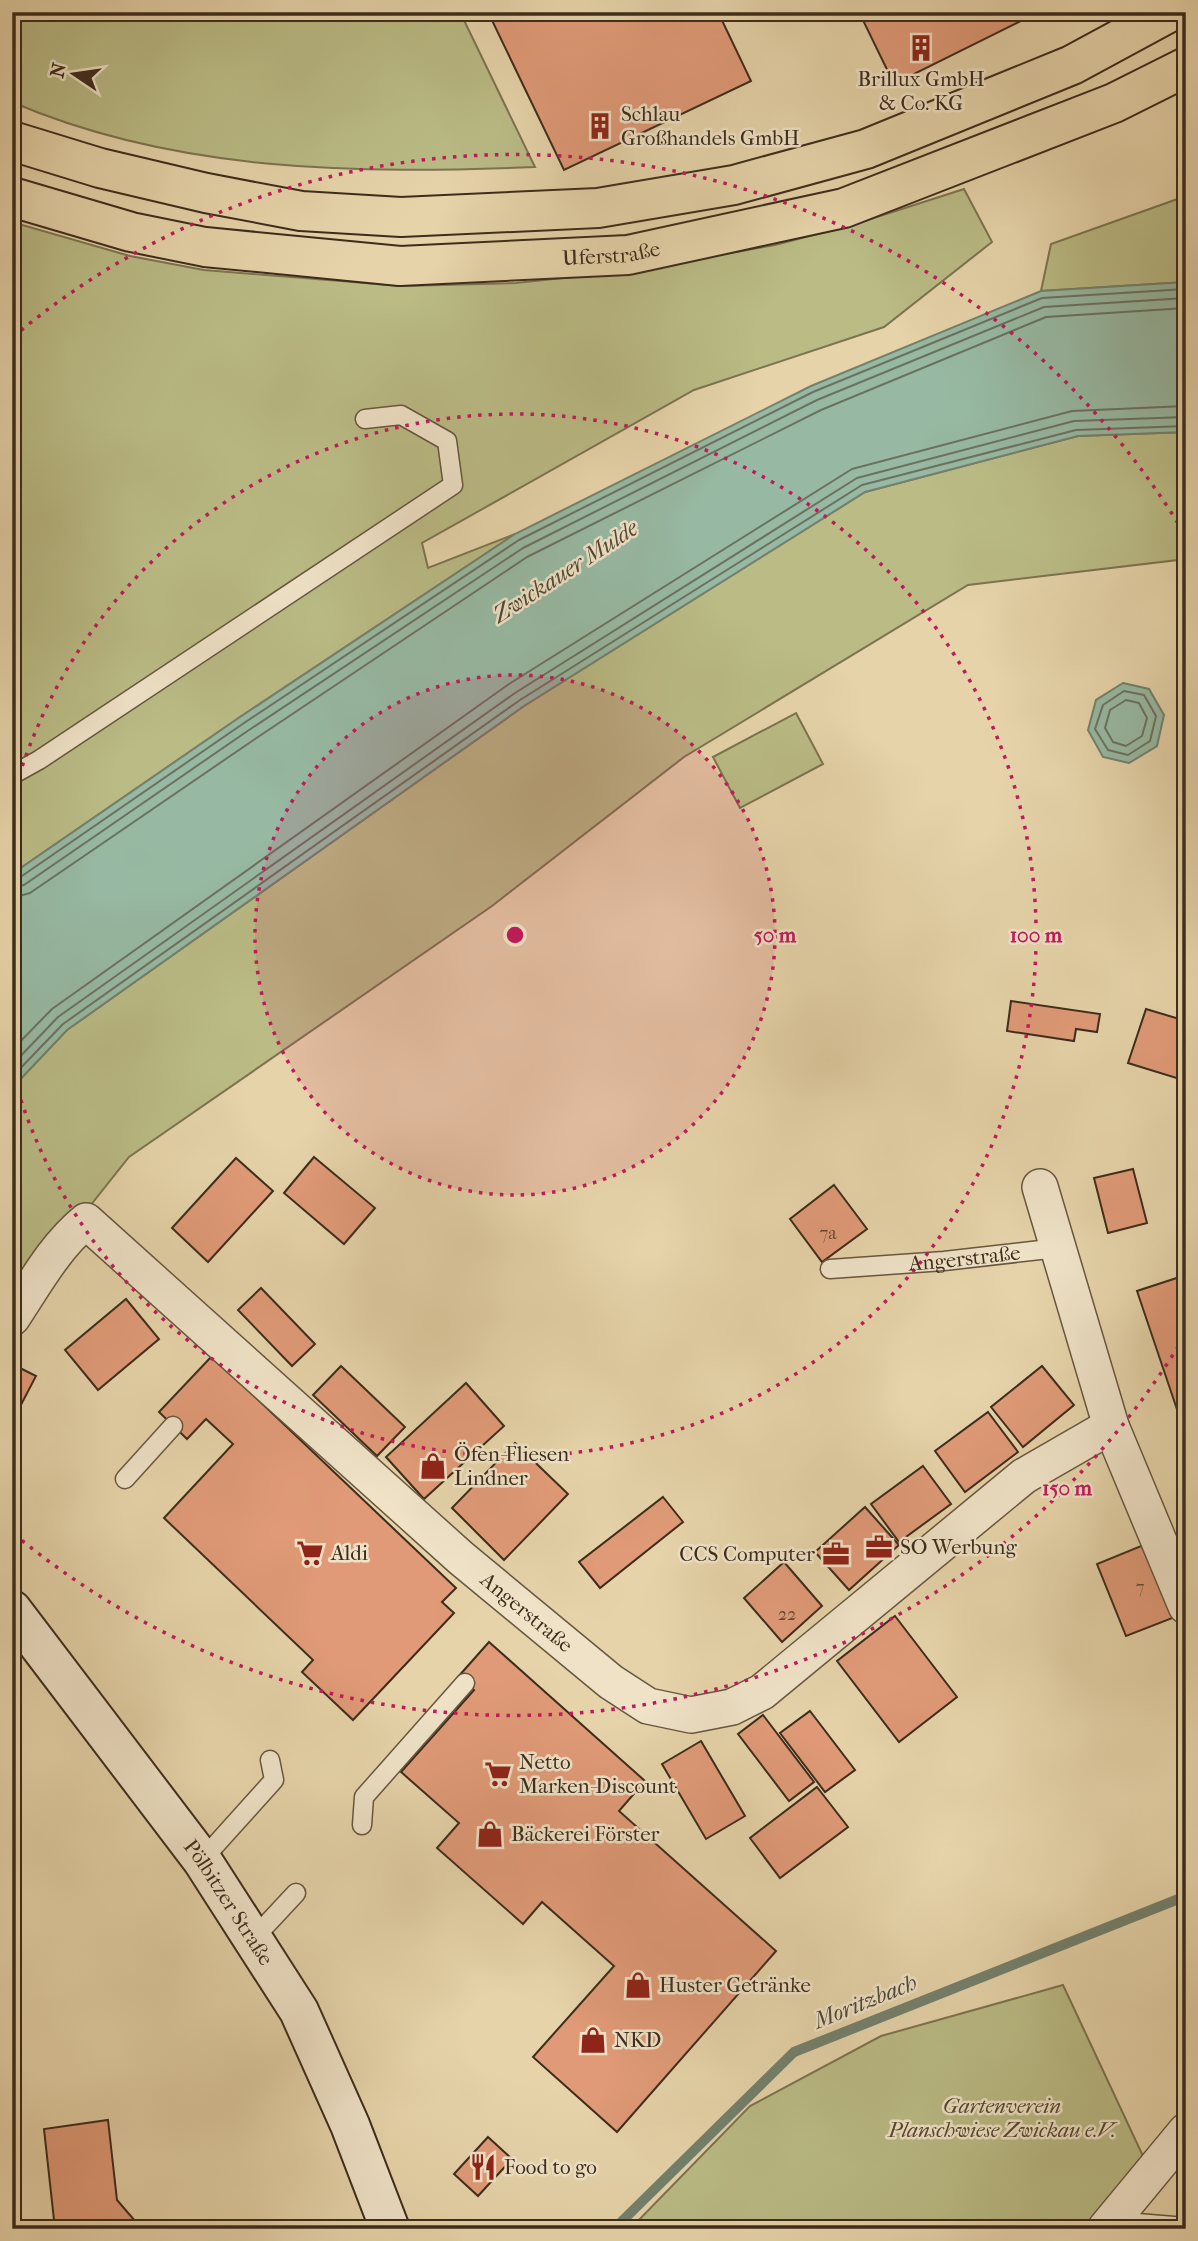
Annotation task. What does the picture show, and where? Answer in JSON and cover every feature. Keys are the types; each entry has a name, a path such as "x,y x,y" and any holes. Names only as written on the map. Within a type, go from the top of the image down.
{"main road":[{"path":"12,141 100,168 206,193 301,211 401,217 598,208 734,186 866,149 1072,65 1170,12"},
{"name":"Uferstraße","path":"12,197 131,232 205,247 386,265 512,262 628,255 844,208 1114,103 1186,67"}],"street":[{"path":"1040,1187 1111,1426 1186,1606"},
{"name":"Angerstraße","path":"12,1318 43,1271 75,1230 86,1221 461,1558 611,1682 648,1706 691,1714 732,1707 762,1692 1024,1476 1111,1426"},
{"name":"Pölbitzer Straße","path":"12,1610 202,1860 299,2011 350,2125 390,2229"},
{"path":"1109,2225 1186,2131"}],"lane":[{"path":"12,775 39,761 453,485 447,441 401,415 365,419"},
{"name":"Angerstraße","path":"830,1269 944,1261 1058,1248"},
{"path":"125,1479 173,1426"},
{"path":"362,1825 364,1797 465,1683"},
{"path":"202,1860 274,1780 270,1760"},
{"path":"254,1938 296,1893"},
{"path":"1109,2225 1186,2227"}],"green space":[{"path":"12,12 460,12 535,167 402,170 269,164 204,156 139,143 75,125 12,102"},
{"path":"964,189 992,242 884,327 694,390 422,543 428,568 515,534 240,717 12,874 12,222 130,256 204,270 402,286 516,283 629,271 775,245 852,225"},
{"path":"1186,196 1186,282 1041,291 1051,244"},
{"path":"1186,432 1186,559 968,585 684,757 492,906 129,1157 12,1304 12,1088 67,1030 524,706 865,492 1078,436"},
{"path":"796,713 823,764 740,808 713,757"},
{"name":"Gartenverein Planschwiese Zwickau e.V.","path":"1063,1985 1143,2156 1083,2229 630,2229 750,2106 881,2036"}],"water":[{"name":"Zwickauer Mulde","path":"1186,282 1186,432 1078,436 865,492 524,706 67,1030 12,1088 12,874 240,717 515,534 811,386 1041,291"},
{"path":"1123,683 1149,689 1164,715 1157,746 1129,763 1103,757 1088,730 1096,700"}],"building":[{"name":"Schlau Großhandels GmbH","path":"488,12 718,12 751,81 564,170"},
{"name":"Brillux GmbH & Co. KG","path":"859,12 1039,12 894,84"},
{"path":"1011,1001 1100,1014 1097,1032 1076,1029 1074,1041 1007,1031"},
{"path":"1146,1009 1186,1021 1186,1081 1128,1063"},
{"path":"314,1157 375,1208 344,1244 284,1193"},
{"path":"236,1158 273,1191 208,1262 172,1228"},
{"path":"1133,1169 1147,1223 1108,1233 1094,1178"},
{"path":"834,1185 867,1229 822,1262 790,1219"},
{"path":"1186,1275 1186,1436 1137,1291"},
{"path":"261,1288 315,1344 292,1366 238,1310"},
{"path":"126,1299 159,1339 98,1390 65,1350"},
{"name":"Aldi","path":"212,1356 456,1588 442,1602 454,1613 353,1720 302,1672 313,1660 164,1518 233,1444 206,1419 187,1439 159,1412"},
{"path":"12,1364 36,1376 12,1422"},
{"path":"341,1366 405,1427 377,1456 313,1395"},
{"path":"1042,1366 1074,1405 1023,1447 991,1407"},
{"path":"466,1383 504,1426 424,1499 386,1457"},
{"path":"988,1412 1018,1452 965,1492 935,1451"},
{"path":"515,1443 568,1494 504,1560 452,1508"},
{"path":"923,1466 951,1504 899,1542 871,1504"},
{"path":"663,1497 683,1522 600,1588 579,1562"},
{"path":"865,1507 899,1545 849,1590 815,1552"},
{"path":"1146,1544 1175,1617 1126,1636 1097,1564"},
{"path":"784,1562 822,1606 782,1642 744,1598"},
{"path":"895,1616 957,1697 899,1742 837,1661"},
{"path":"489,1642 645,1781 619,1811 776,1951 617,2132 533,2057 614,1966 542,1902 523,1924 437,1848 459,1823 401,1772 474,1690 458,1677"},
{"path":"810,1711 855,1770 825,1792 780,1733"},
{"path":"763,1715 814,1782 789,1801 738,1734"},
{"path":"701,1741 745,1816 706,1839 662,1764"},
{"path":"817,1787 848,1827 780,1878 750,1838"},
{"path":"108,2120 117,2200 142,2229 55,2229 44,2129"},
{"name":"Food to go","path":"488,2137 512,2159 478,2196 454,2174"}],"waterway":[{"name":"Moritzbach","path":"614,2229 794,2052 1186,1896"}],"place":[{"name":"Brillux GmbH & Co. KG","path":"921,48"},
{"name":"Schlau Großhandels GmbH","path":"600,126"},
{"name":"Öfen-Fliesen Lindner","path":"433,1466"},
{"name":"SO Werbung","path":"879,1547"},
{"name":"Aldi","path":"310,1553"},
{"name":"CCS Computer","path":"836,1554"},
{"name":"Netto Marken-Discount","path":"498,1774"},
{"name":"Bäckerei Förster","path":"490,1834"},
{"name":"Huster Getränke","path":"638,1985"},
{"name":"NKD","path":"593,2040"},
{"name":"Food to go","path":"483,2167"}]}
